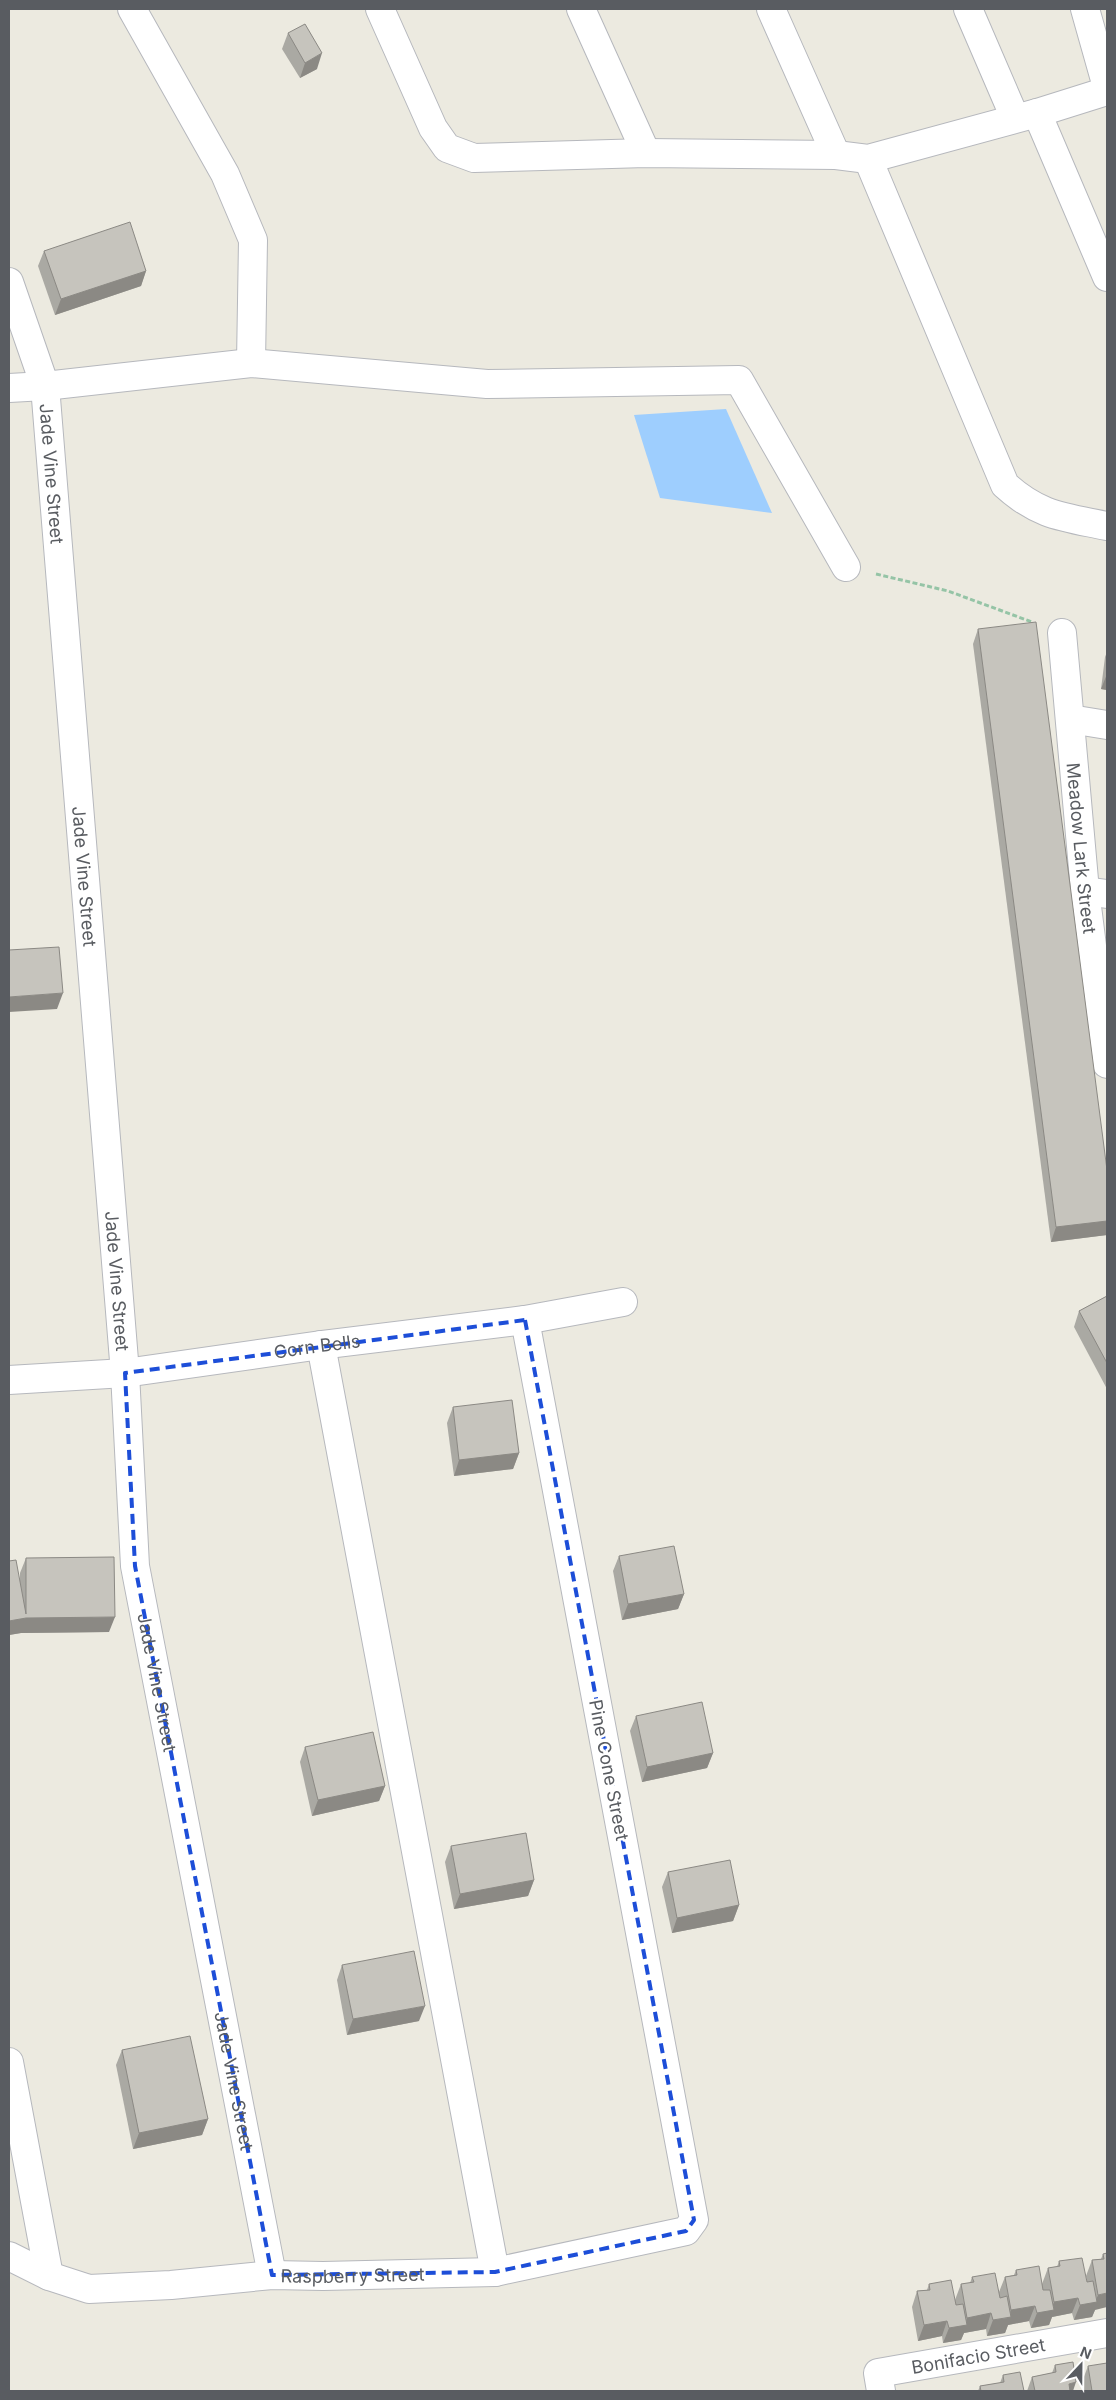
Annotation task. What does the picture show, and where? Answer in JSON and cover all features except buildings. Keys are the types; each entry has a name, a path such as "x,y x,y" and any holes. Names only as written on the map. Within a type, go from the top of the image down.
{"street":[{"path":"132,9 225,174 253,240 251,363"},
{"path":"380,9 433,128 447,148 474,158 646,153 836,156 868,159 1107,91"},
{"path":"581,9 646,153"},
{"path":"771,9 836,156"},
{"path":"968,9 1026,115 1107,277"},
{"path":"1085,9 1107,87"},
{"path":"868,159 1005,485 1023,502 1055,516 1107,526"},
{"name":"Jade Vine Street","path":"9,282 45,386 125,1373 135,1566 272,2275"},
{"path":"9,388 45,386 251,363 487,384 739,380 846,567"},
{"name":"Meadow Lark Street","path":"1062,633 1070,719 1096,892 1107,1064"},
{"path":"1070,719 1107,725"},
{"name":"Corn Bells","path":"9,1380 125,1373 321,1345 525,1320 623,1302"},
{"name":"Pine Cone Street","path":"525,1320 694,2220"},
{"path":"321,1345 494,2272"},
{"path":"9,2062 49,2276"},
{"name":"Raspberry Street","path":"9,2256 49,2276 89,2289 171,2285 272,2275 323,2276 494,2272 686,2231 694,2220"},
{"name":"Bonifacio Street","path":"880,2382 1107,2333"}],"path":[{"path":"846,567 948,591 1062,633"}],"highlighted area":[{"path":"525,1320 694,2220 686,2231 495,2272 272,2275 135,1566 125,1373"}],"water":[{"path":"726,409 772,513 660,498 634,415"}]}
